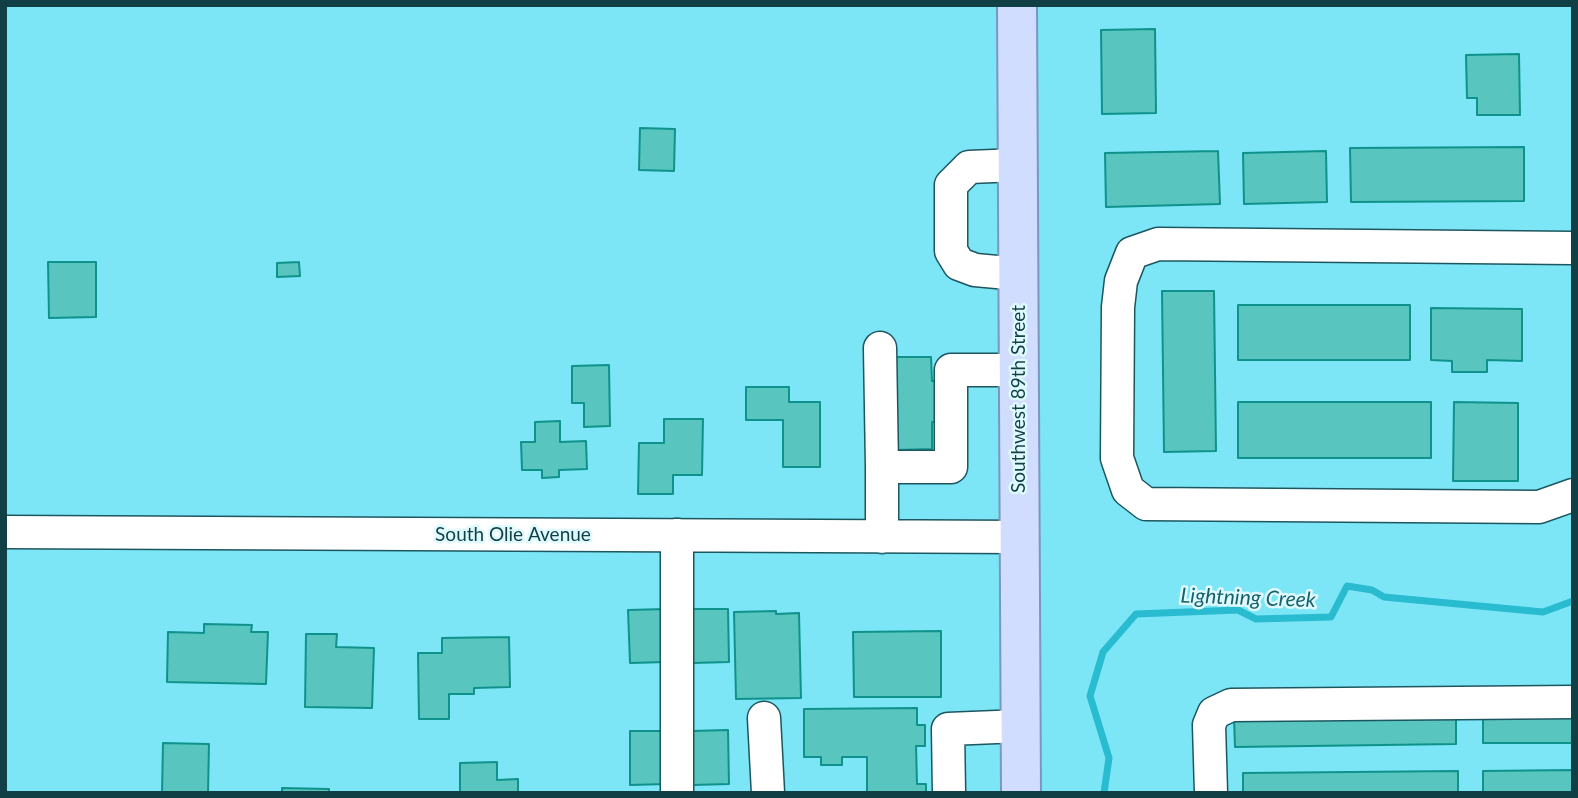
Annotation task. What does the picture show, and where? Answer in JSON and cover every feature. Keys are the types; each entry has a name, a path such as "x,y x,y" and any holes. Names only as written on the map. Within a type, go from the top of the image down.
{"main road":[{"name":"Southwest 89th Street","path":"1017,5 1021,793"}],"street":[{"path":"1018,165 969,167 951,185 951,251 959,264 975,271 1019,274"},
{"path":"1573,248 1158,244 1132,253 1121,281 1118,307 1117,458 1128,489 1146,505 1539,508 1573,495"},
{"path":"880,348 882,537"},
{"path":"882,467 951,467 951,370 1019,370"},
{"name":"South Olie Avenue","path":"5,532 1020,537"},
{"path":"677,535 677,793"},
{"path":"1211,793 1209,725 1214,713 1231,705 1573,702"},
{"path":"764,719 768,793"},
{"path":"949,793 948,729 1021,726"}],"building":[{"path":"1155,29 1156,113 1102,114 1101,30"},
{"path":"1519,54 1520,115 1477,115 1477,98 1467,98 1466,55"},
{"path":"640,128 675,129 674,171 639,170"},
{"path":"1524,147 1524,201 1351,202 1350,148"},
{"path":"1218,151 1220,204 1106,207 1105,153"},
{"path":"1326,151 1327,202 1244,204 1243,153"},
{"path":"48,262 96,262 96,317 49,318"},
{"path":"299,262 300,276 277,277 277,263"},
{"path":"1162,291 1214,291 1216,451 1164,452"},
{"path":"1238,305 1410,305 1410,360 1238,360"},
{"path":"1431,308 1522,309 1522,361 1487,360 1487,372 1452,372 1452,361 1431,360"},
{"path":"894,357 931,357 932,381 938,381 938,422 932,422 932,449 897,450"},
{"path":"609,365 610,426 584,427 584,403 572,403 572,366"},
{"path":"746,387 789,387 789,402 820,402 820,467 783,467 783,420 746,420"},
{"path":"1238,402 1431,402 1431,458 1238,458"},
{"path":"1454,402 1518,403 1518,481 1453,481"},
{"path":"664,419 703,419 702,475 673,475 673,494 638,494 639,443 664,443"},
{"path":"560,421 560,442 586,441 587,469 559,470 559,477 542,478 542,470 522,470 521,442 535,442 535,422"},
{"path":"666,609 667,662 630,663 628,610"},
{"path":"692,609 728,609 729,662 693,663"},
{"path":"776,611 776,614 799,613 801,698 736,699 734,612"},
{"path":"204,624 252,625 251,632 268,632 266,684 167,682 168,632 204,633"},
{"path":"941,631 941,697 854,697 853,632"},
{"path":"306,634 337,634 336,647 374,648 372,708 305,707"},
{"path":"509,637 510,687 474,688 474,694 449,694 449,719 419,719 418,653 442,653 442,638"},
{"path":"917,708 917,725 925,725 925,746 916,746 917,784 926,784 926,793 867,793 867,757 842,757 842,765 821,765 821,757 804,757 804,709"},
{"path":"1573,714 1573,743 1483,743 1483,715"},
{"path":"1456,715 1456,744 1235,747 1234,718"},
{"path":"728,730 729,784 693,785 692,731"},
{"path":"630,731 666,731 667,784 630,785"},
{"path":"163,743 209,744 208,793 162,793"},
{"path":"497,762 497,780 518,779 518,793 460,793 460,763"},
{"path":"1573,770 1573,793 1483,793 1483,771"},
{"path":"1458,771 1458,793 1243,793 1243,773"},
{"path":"282,788 329,789 329,793 282,793"}],"waterway":[{"name":"Lightning Creek","path":"1104,793 1109,758 1090,696 1103,652 1136,614 1238,610 1256,619 1331,617 1347,586 1372,590 1384,597 1543,612 1573,601"}]}
